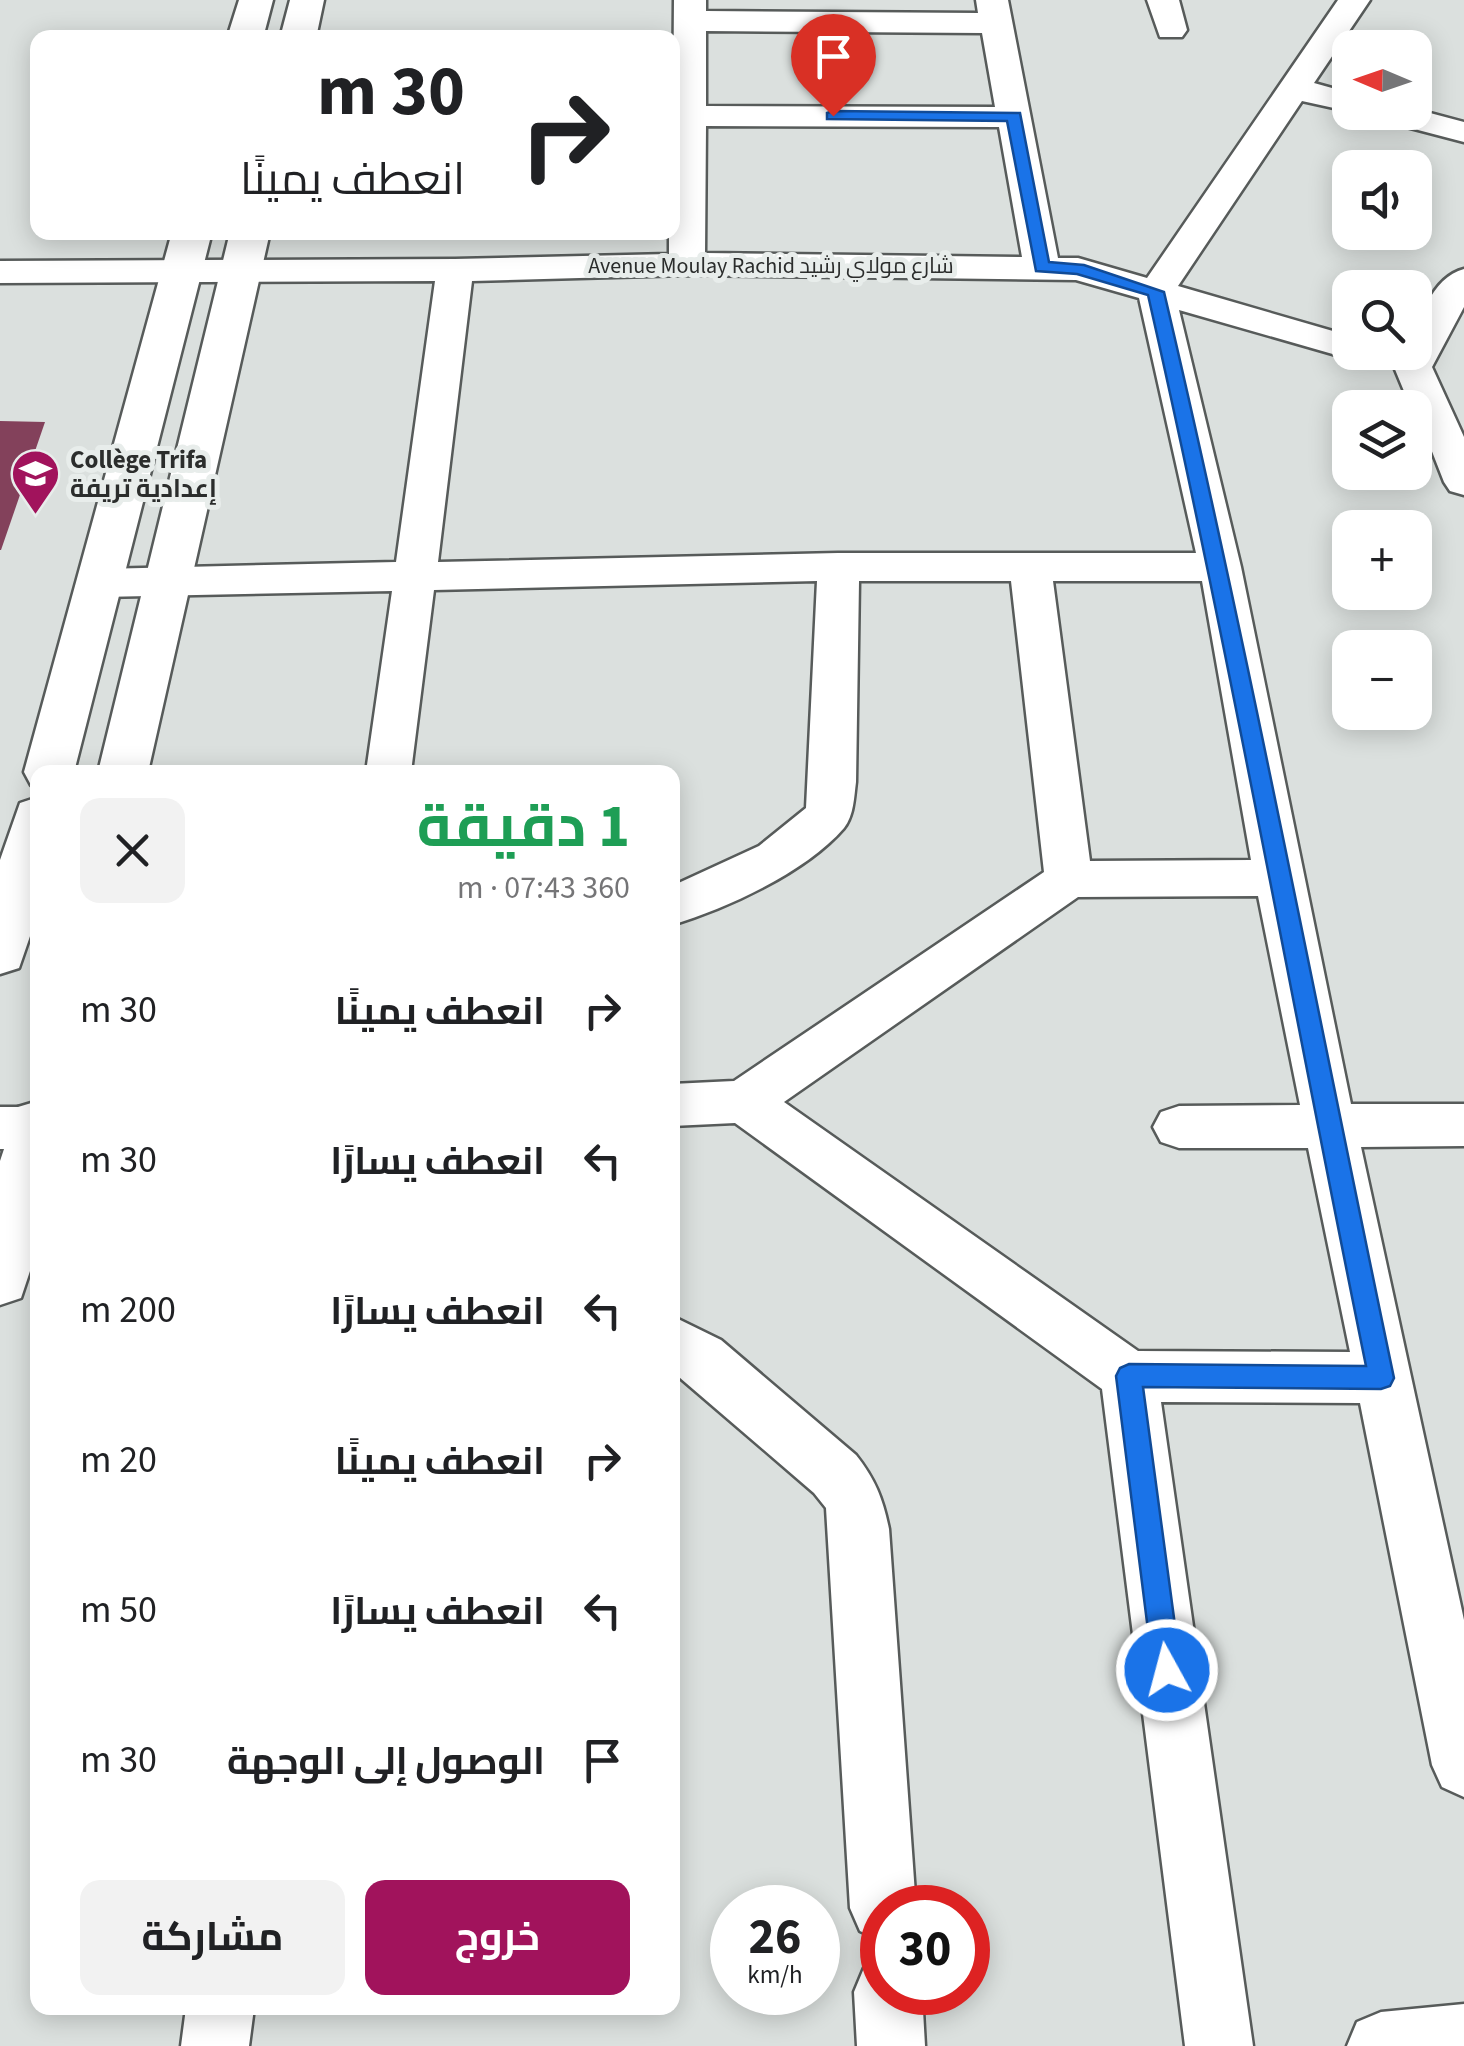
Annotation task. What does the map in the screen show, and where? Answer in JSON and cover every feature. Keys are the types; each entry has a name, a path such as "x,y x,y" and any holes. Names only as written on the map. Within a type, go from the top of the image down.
{"main road":[{"path":"248,30 256,0"},
{"path":"300,30 307,0"},
{"path":"51,765 186,252"},
{"path":"126,765 245,252"},
{"path":"0,953 30,845"},
{"path":"0,1278 30,1156"}],"street":[{"path":"1354,0 1156,292 1220,567 1278,878 1464,1766"},
{"path":"687,264 689,11 994,12 1042,267"},
{"path":"1293,88 1332,98"},
{"path":"688,116 1014,116"},
{"path":"1432,124 1464,132"},
{"name":"Avenue Moulay Rachid شارع مولاي رشيد","path":"0,272 186,252 245,252 455,270 687,264 1042,267 1078,269 1332,343"},
{"path":"390,765 455,270"},
{"path":"1432,331 1464,280"},
{"path":"1414,370 1464,482"},
{"path":"1423,370 1464,382"},
{"path":"1030,565 1069,879"},
{"path":"101,582 838,567 1220,567"},
{"path":"680,903 776,859 828,815 833,782 838,567"},
{"path":"680,1105 744,1102 1069,879 1278,878"},
{"path":"744,1102 1129,1376 1381,1378"},
{"path":"1179,1127 1464,1125"},
{"path":"0,1128 30,1127"},
{"path":"680,1346 701,1358 820,1461 852,1497 859,1530 882,1885"},
{"path":"1129,1376 1219,2046"},
{"path":"215,2046 219,2015"},
{"path":"889,2015 891,2046"},
{"path":"1381,2046 1464,2038"}],"building":[{"path":"0,421 45,422 1,550 0,550"}],"place":[{"name":"Collège Trifa إعدادية تريفة","path":"35,516"}],"route":[{"path":"833,116 1014,116 1042,267 1078,269 1156,292 1220,567 1278,878 1381,1378 1129,1376 1167,1670"}]}
